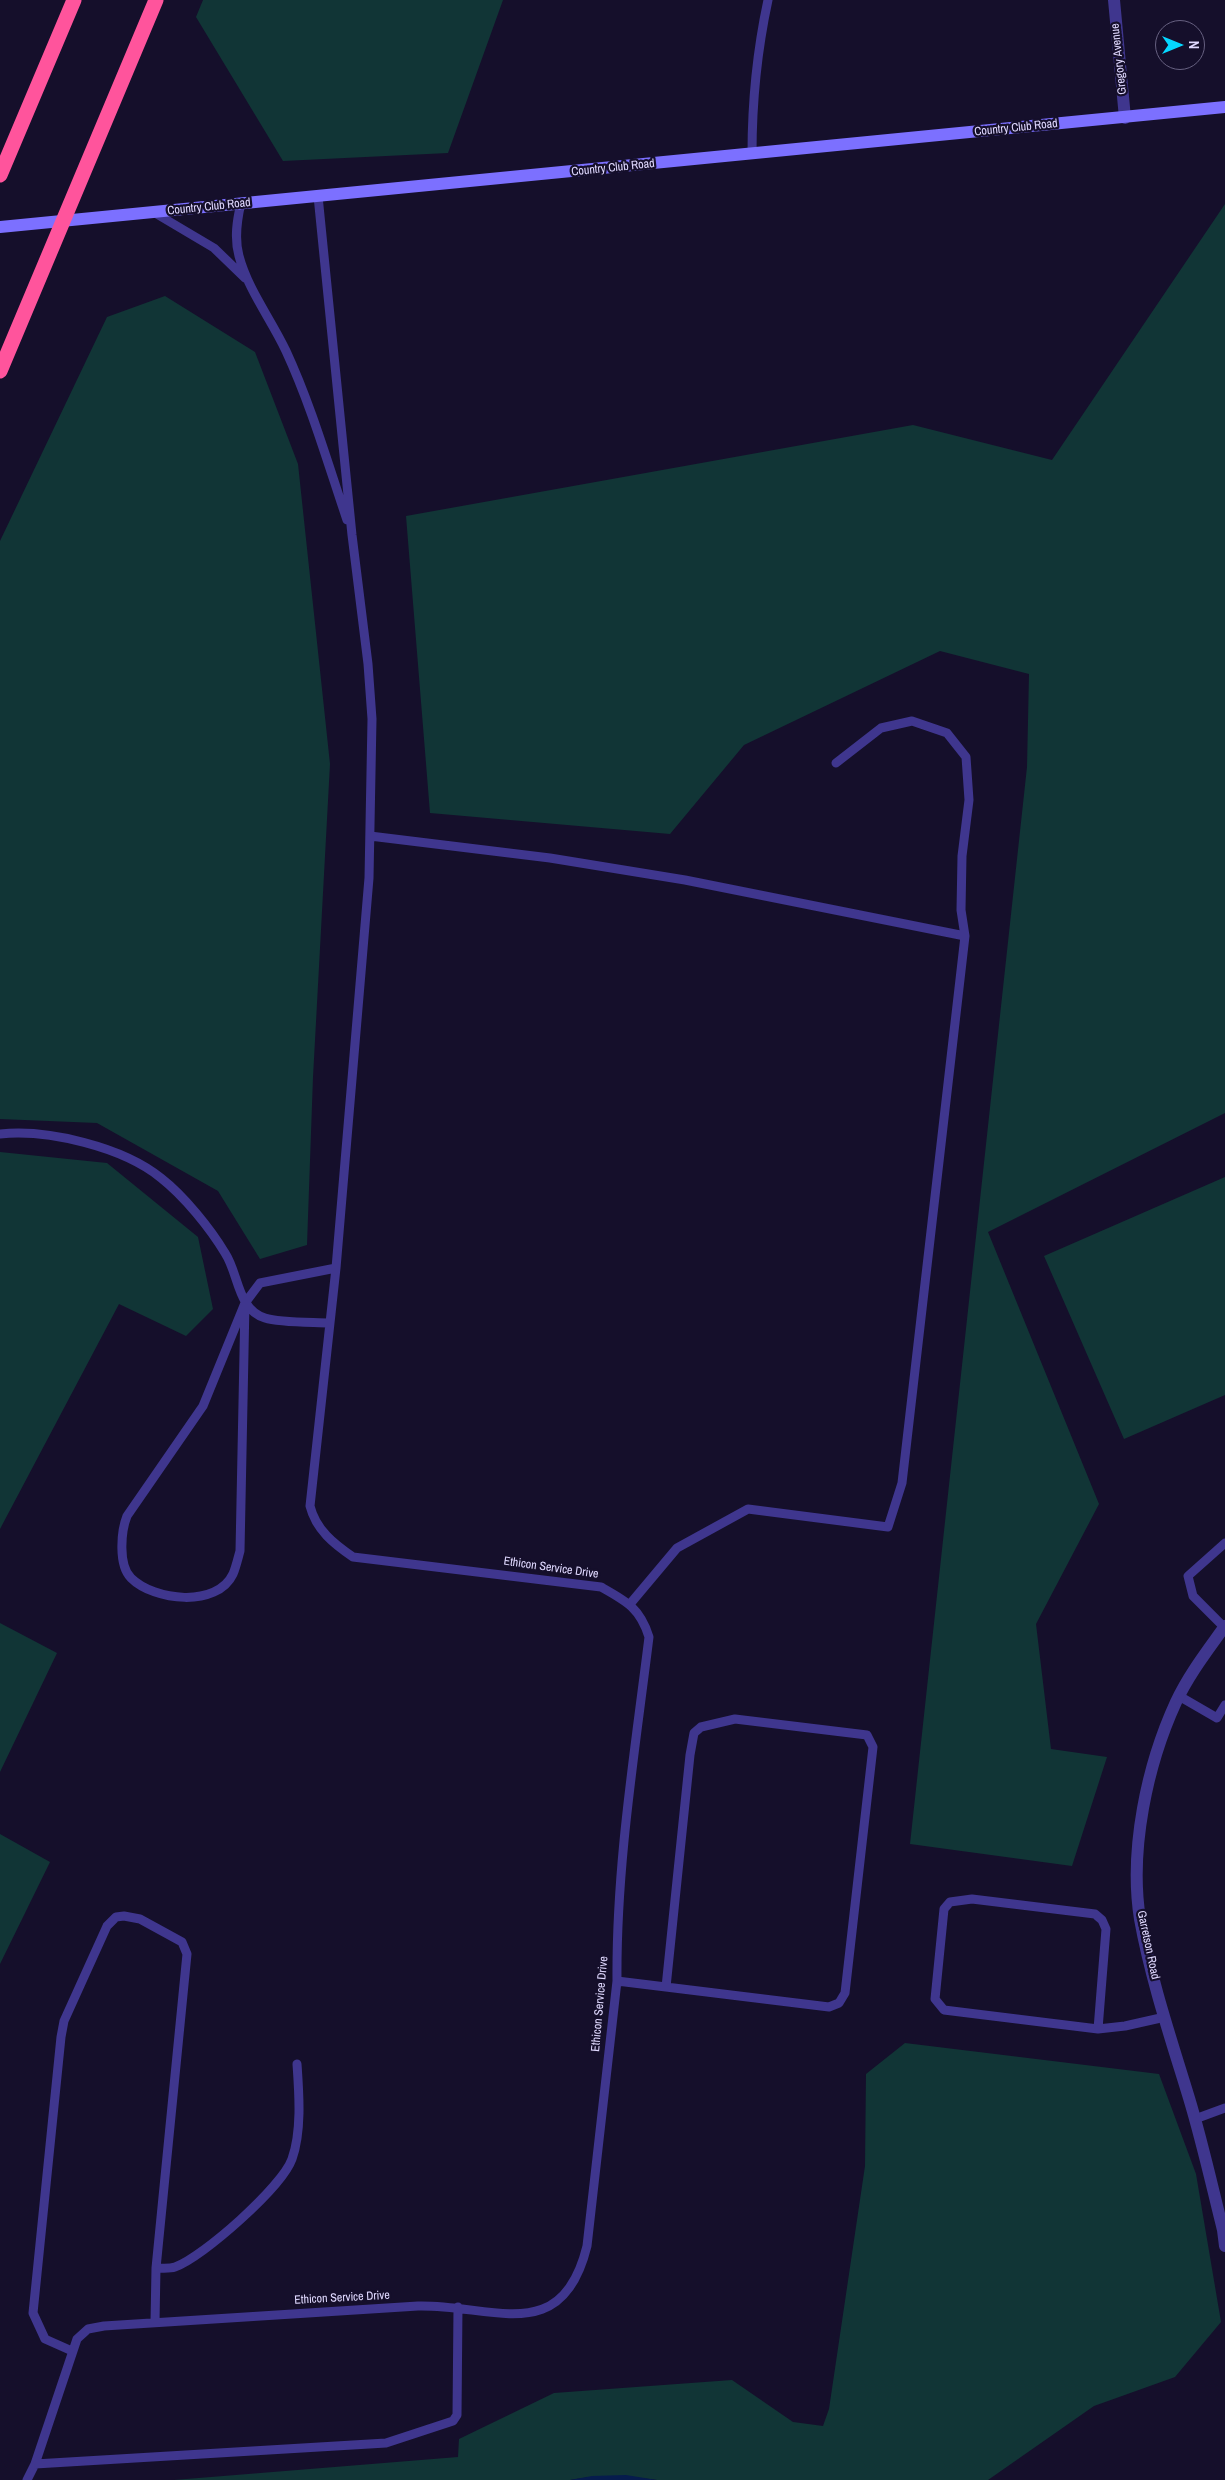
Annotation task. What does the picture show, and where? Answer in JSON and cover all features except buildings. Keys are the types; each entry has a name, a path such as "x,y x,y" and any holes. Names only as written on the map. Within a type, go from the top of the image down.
{"highway":[{"path":"0,176 74,0"},
{"path":"0,371 156,0"}],"street":[{"name":"Gregory Avenue","path":"1114,0 1125,118"},
{"name":"Country Club Road","path":"0,227 1225,107"},
{"name":"Garretson Road","path":"1225,1627 1199,1663 1179,1696 1155,1756 1143,1806 1137,1861 1140,1918 1165,2017 1195,2119 1223,2230 1225,2246"}],"lane":[{"path":"752,154 752,109 759,45 768,0"},
{"path":"318,196 352,535"},
{"path":"241,203 236,222 237,239 239,254 247,280 286,352 312,417 352,535"},
{"path":"155,213 214,248 247,280"},
{"name":"Ethicon Service Drive","path":"27,2480 35,2464 72,2351 77,2339 88,2329 156,2322 418,2306 458,2307 515,2315 530,2314 550,2306 566,2293 583,2265 588,2246 617,1981 617,1940 623,1858 649,1637 644,1621 630,1604 601,1587 353,1557 334,1544 317,1524 310,1506 336,1268 369,878 372,719 368,664 352,535"},
{"path":"630,1604 677,1548 748,1509 888,1528 902,1483 965,936 961,910 962,856 969,800 966,757 947,733 912,722 881,728 836,762"},
{"path":"370,836 550,858 685,880 965,936"},
{"path":"0,1134 50,1134 74,1139 136,1162 162,1178 191,1208 226,1254 245,1303 240,1551 233,1575 219,1589 209,1595 195,1599 159,1594 130,1578 124,1566 123,1526 127,1516 203,1406 245,1303 260,1284 336,1268"},
{"path":"245,1303 265,1318 330,1323"},
{"path":"1225,1543 1188,1576 1193,1596 1225,1627"},
{"path":"1179,1696 1217,1718 1225,1705"},
{"path":"617,1981 829,2007 836,2006 842,2000 845,1993 873,1747 867,1735 742,1718 701,1727 694,1732 666,1987"},
{"path":"1098,2028 1106,1929 1102,1920 1095,1914 972,1899 950,1902 944,1909 935,1999 944,2010 1098,2028 1125,2026 1165,2017"},
{"path":"72,2351 45,2339 33,2312 61,2037 64,2021 107,1926 116,1917 124,1916 140,1918 182,1942 187,1954 156,2268 156,2322"},
{"path":"156,2268 174,2267 194,2255 242,2218 280,2180 291,2160 295,2146 298,2097 297,2064"},
{"path":"1195,2119 1225,2108"},
{"path":"35,2464 386,2443 453,2421 456,2415 458,2307"}],"green space":[{"path":"203,0 503,0 448,153 283,161 196,17"},
{"path":"1225,204 1225,1113 988,1232 1099,1504 1036,1624 1051,1749 1107,1757 1072,1866 910,1844 1027,767 1029,674 940,651 744,745 670,834 430,813 406,516 913,425 1052,460"},
{"path":"165,296 255,352 298,464 330,764 313,1077 307,1245 260,1259 218,1191 97,1123 0,1119 0,541 107,317"},
{"path":"0,1152 107,1163 198,1237 213,1309 186,1336 119,1304 0,1529"},
{"path":"1225,1177 1225,1395 1124,1439 1044,1256"},
{"path":"0,1623 57,1653 0,1772"},
{"path":"0,1834 50,1862 0,1964"},
{"path":"905,2043 1159,2074 1196,2174 1221,2322 1175,2377 1094,2406 988,2480 657,2480 592,2477 570,2480 174,2480 458,2457 459,2439 554,2393 732,2380 793,2422 823,2426 829,2409 865,2166 866,2074"}],"water":[{"path":"626,2475 657,2480 570,2480 592,2476"}]}
